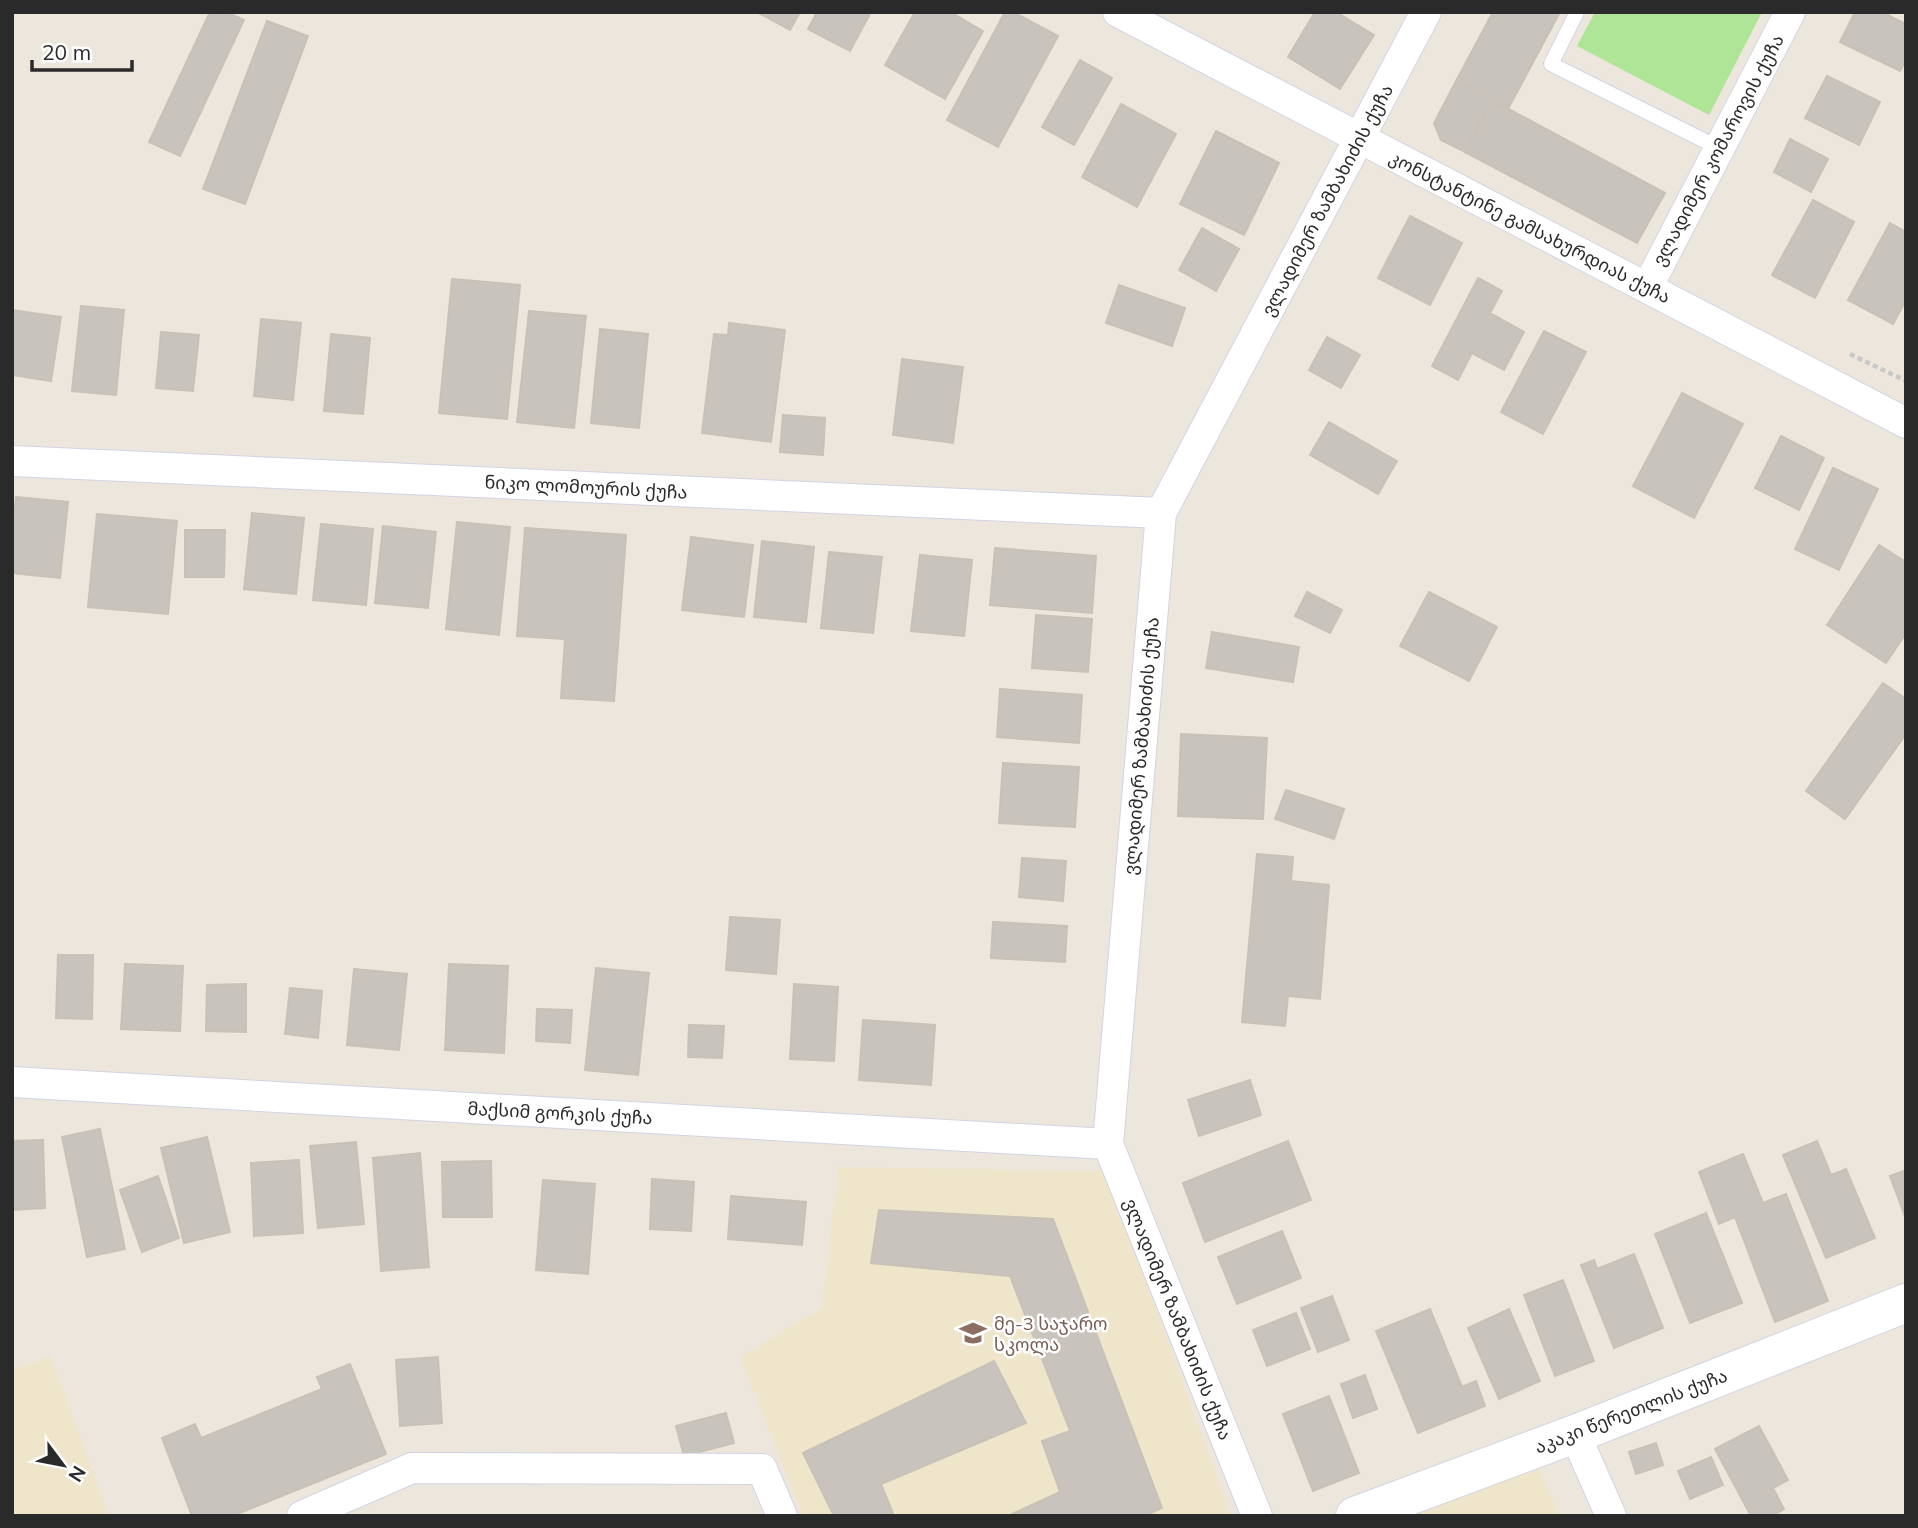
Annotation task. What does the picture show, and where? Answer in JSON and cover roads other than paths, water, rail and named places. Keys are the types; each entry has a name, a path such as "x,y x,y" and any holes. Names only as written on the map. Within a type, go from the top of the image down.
{"main road":[{"name":"აკაკი წერეთლის ქუჩა","path":"1356,1516 1575,1434 1906,1303"}],"street":[{"name":"კონსტანტინე გამსახურდიას ქუჩა","path":"1118,12 1906,423"},
{"name":"ვლადიმერ ზამბახიძის ქუჩა","path":"1257,1516 1108,1144 1161,513 1426,12"},
{"name":"ვლადიმერ კომაროვის ქუჩა","path":"1647,288 1790,12"},
{"name":"ნიკო ლომოურის ქუჩა","path":"12,461 1161,513"},
{"name":"მაქსიმ გორკის ქუჩა","path":"12,1082 1108,1144"},
{"path":"1575,1434 1611,1516"},
{"path":"302,1516 412,1468 426,1468 762,1469 782,1516"}],"lane":[{"path":"1577,12 1551,64 1719,148"}],"place":[{"name":"მე-3 საჯარო სკოლა","path":"973,1333"}]}
